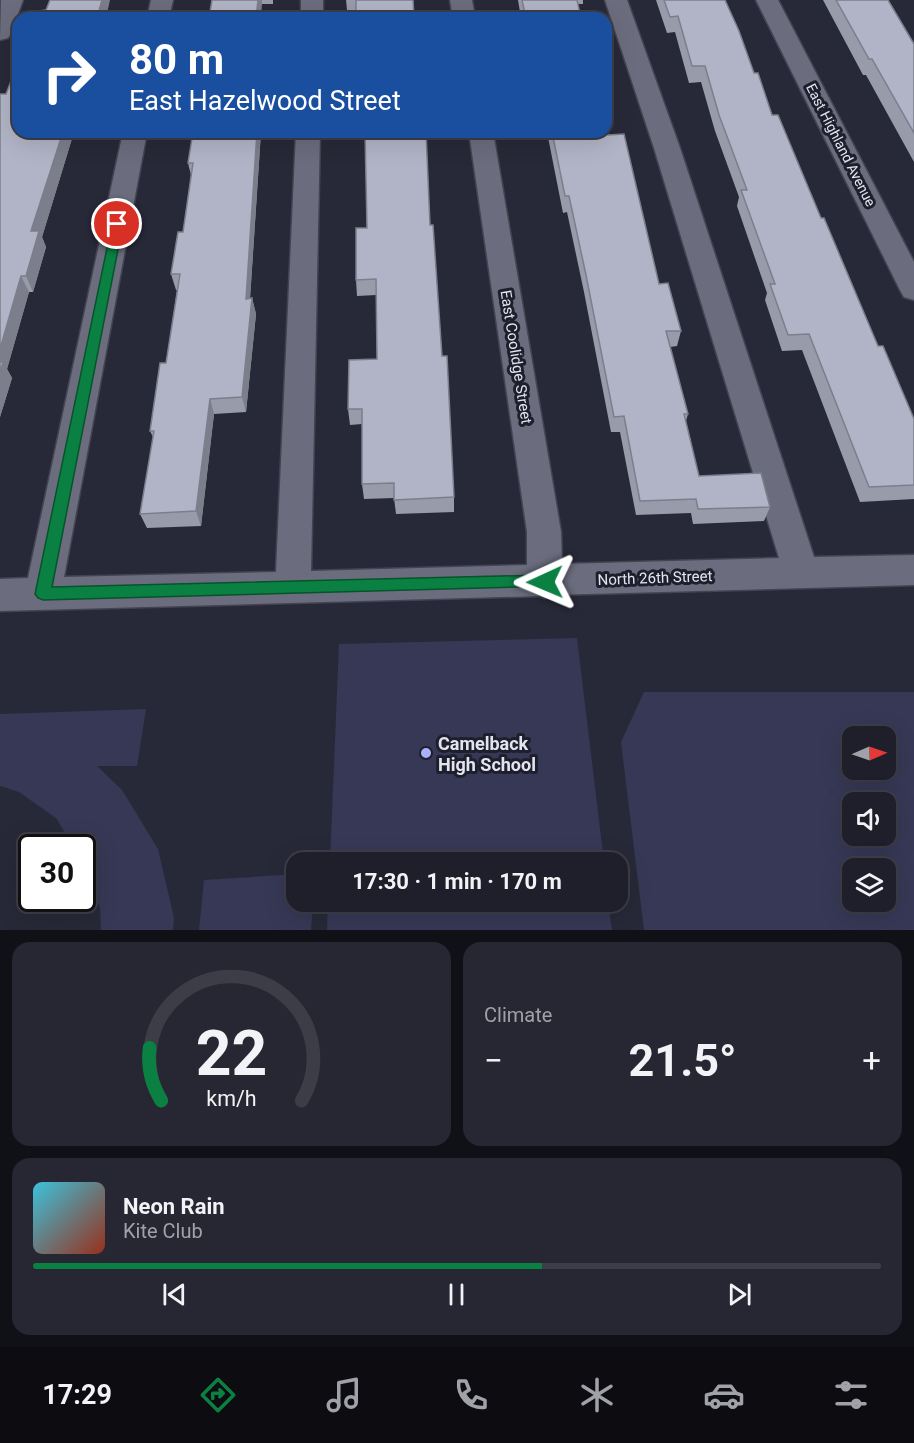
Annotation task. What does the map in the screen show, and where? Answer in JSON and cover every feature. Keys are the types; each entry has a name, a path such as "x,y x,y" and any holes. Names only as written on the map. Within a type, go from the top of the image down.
{"street":[{"path":"0,33 12,0"},
{"path":"616,0 674,171 802,574"},
{"name":"East Highland Avenue","path":"767,0 914,290"},
{"path":"43,594 134,138"},
{"path":"293,587 308,138"},
{"name":"East Coolidge Street","path":"482,138 543,532 545,582"},
{"name":"North 26th Street","path":"0,595 545,582 914,570"}],"shaded area":[{"path":"577,638 603,852 330,852 339,644"},
{"path":"644,692 914,692 914,930 644,930 621,742"},
{"path":"146,709 137,766 97,766 122,790 158,849 174,918 173,930 101,930 100,907 96,897 96,834 66,834 56,818 19,792 0,786 0,714"},
{"path":"286,875 286,912 312,912 311,930 199,930 204,880"},
{"path":"328,912 609,912 612,930 327,930"}],"building":[{"path":"50,0 102,0 99,12 39,12 46,10"},
{"path":"212,0 258,0 257,12 210,12"},
{"path":"356,0 413,0 414,12 356,12"},
{"path":"522,0 577,0 580,12 525,12"},
{"path":"664,0 725,0 754,73 758,73 772,115 778,115 878,346 883,346 914,419 914,485 869,487 809,334 788,335 770,284 775,284 741,190 747,190 719,115 705,66 692,66 678,16 670,17"},
{"path":"836,0 888,0 914,44 914,133 872,59 869,59"},
{"path":"12,78 12,138 61,138 31,231 39,231 26,276 21,276 0,349 0,94 6,94"},
{"path":"624,134 659,284 668,283 681,331 666,331 688,414 684,414 699,476 761,473 770,507 698,509 696,499 640,501 624,416 614,417 569,196 565,196 553,138 612,138 612,135"},
{"path":"192,138 257,138 246,299 252,298 242,397 210,399 196,511 140,514 154,431 150,431 160,363 166,363 180,274 171,274 178,232 183,232 193,163 188,163"},
{"path":"365,138 426,138 430,225 433,225 442,356 447,356 454,497 394,500 394,483 362,484 362,409 348,409 349,360 377,359 376,279 356,280 356,228 367,228"}],"place":[{"name":"Camelback High School","path":"426,753"}],"route":[{"path":"117,224 43,594 545,582"}]}
